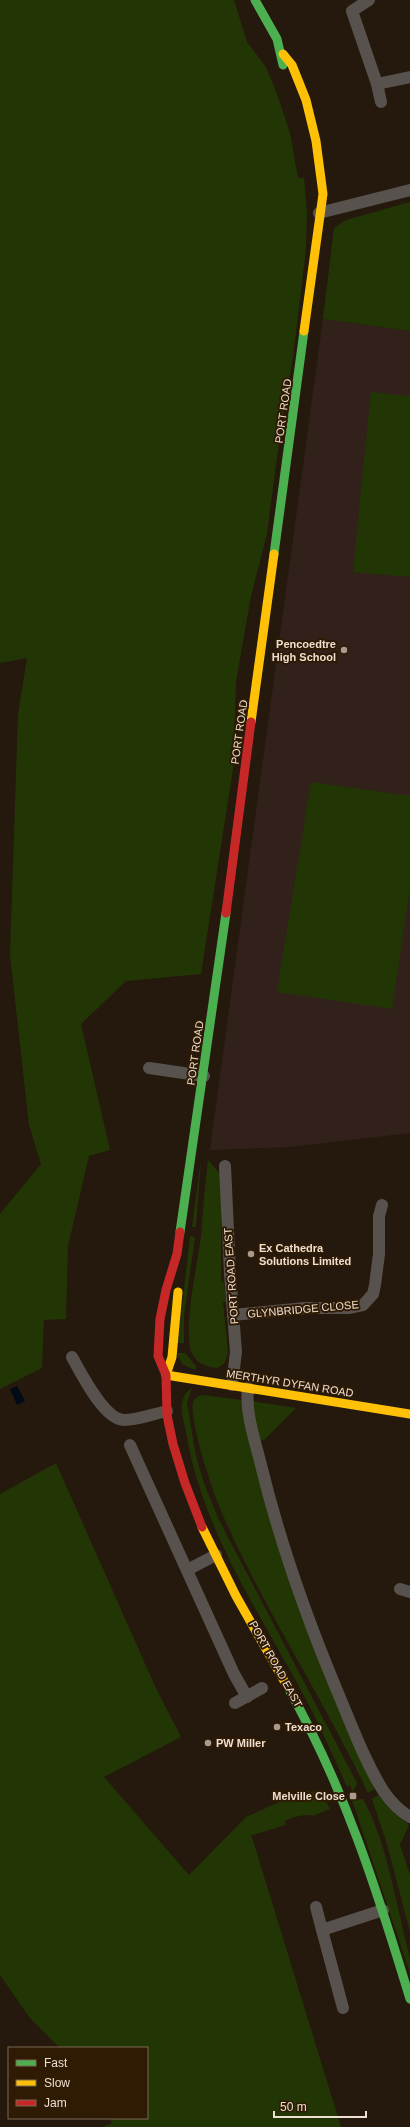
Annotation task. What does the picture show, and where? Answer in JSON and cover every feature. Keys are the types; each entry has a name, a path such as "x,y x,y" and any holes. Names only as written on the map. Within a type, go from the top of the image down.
{"main road":[{"name":"PORT ROAD","path":"166,1375 158,1356 160,1329 170,1273 177,1254 204,1076 312,283 319,213 323,194 314,132 295,74 290,60 283,54 269,24 255,0"},
{"name":"PORT ROAD","path":"283,54 283,65 293,94"},
{"name":"PORT ROAD","path":"314,201 319,213"},
{"name":"PORT ROAD","path":"166,1375 172,1357 180,1275 177,1254"},
{"name":"MERTHYR DYFAN ROAD","path":"166,1375 410,1414"},
{"name":"PORT ROAD EAST","path":"166,1375 167,1410 176,1457 186,1488 216,1555 323,1753 352,1818 383,1910 410,1999"}],"street":[{"path":"369,0 352,11 377,84 381,102"},
{"path":"377,84 410,77"},
{"path":"319,213 410,190"},
{"path":"149,1068 204,1076"},
{"name":"PORT ROAD EAST","path":"225,1166 236,1352 232,1385"},
{"name":"GLYNBRIDGE CLOSE","path":"233,1315 305,1308 348,1308 363,1305 373,1294 375,1285 379,1254 379,1216 382,1205"},
{"path":"72,1357 96,1396 114,1418 125,1420 167,1410"},
{"path":"248,1388 247,1408 269,1498 298,1590 344,1708 379,1784 392,1802 410,1817"},
{"path":"130,1445 234,1674 247,1697"},
{"path":"187,1570 216,1555"},
{"path":"235,1703 262,1688"},
{"path":"316,1907 345,1999"},
{"path":"322,1930 383,1910"}],"shaded area":[{"name":"Pencoedtre High School","path":"323,319 410,331 410,1133 289,1147 210,1150"},
{"path":"17,1386 25,1401 17,1405 10,1389"}],"green space":[{"path":"0,0 234,0 247,42 266,67 277,94 290,133 298,178 304,178 307,212 306,249 293,358 281,426 267,534 251,596 236,682 233,769 201,974 126,981 81,1024 110,1150 89,1156 68,1246 66,1319 44,1320 42,1368 0,1389 0,1214 41,1164 29,1125 10,955 18,714 27,658 0,663"},
{"path":"410,202 410,331 323,319 334,228 346,220"},
{"path":"371,392 410,396 410,577 353,572"},
{"path":"311,782 410,796 410,888 392,1009 277,992"},
{"path":"201,1159 196,1227 192,1227"},
{"path":"208,1160 221,1175 221,1281 224,1283 226,1302 223,1302 228,1353 224,1364 217,1368 202,1364 196,1359 192,1353 189,1343 190,1313 201,1236"},
{"path":"190,1236 195,1237 184,1316 184,1343 178,1343"},
{"path":"177,1353 185,1353 196,1366 195,1370 182,1364"},
{"path":"192,1388 187,1403 196,1456 204,1483 219,1520 357,1783 352,1791 350,1785 347,1787 313,1713 238,1577 206,1507 194,1470 182,1414 182,1402 187,1392"},
{"path":"202,1395 242,1400 345,1724 375,1789 368,1793 351,1757 256,1584 222,1513 208,1474 195,1425 193,1402 197,1397"},
{"path":"251,1401 296,1408 264,1440 260,1441"},
{"path":"56,1463 154,1684 181,1737 104,1777 189,1875 246,1817 306,1790 310,1792 320,1791 330,1809 312,1816 302,1815 295,1817 285,1821 285,1825 253,1835 251,1834 341,2127 103,2127 112,2123 110,2119 148,2119 148,2047 59,2047 30,2018 0,1975 0,1494"},
{"path":"378,1795 390,1809 409,1825 400,1845 410,1875 410,1932 387,1844 372,1799"},
{"path":"363,1799 379,1835 391,1876 410,1958 410,1973 352,1800"}],"traffic: fast":[{"path":"255,0 277,39 283,65"},
{"path":"274,554 304,331"},
{"path":"180,1232 226,913"},
{"path":"287,1686 326,1762 358,1839 372,1878 410,1999"}],"traffic: slow":[{"path":"283,54 292,65 306,100 316,141 323,194 304,331"},
{"path":"251,722 274,554"},
{"path":"166,1375 172,1357 178,1292"},
{"path":"166,1375 410,1414"},
{"path":"202,1527 236,1596 287,1686"}],"traffic: jam":[{"path":"226,913 251,722"},
{"path":"180,1232 177,1254 166,1290 160,1319 158,1356 166,1375 167,1415 173,1444 185,1483 202,1527"}],"place":[{"name":"Pencoedtre High School","path":"344,650"},
{"name":"Ex Cathedra Solutions Limited","path":"251,1254"},
{"name":"Texaco","path":"277,1727"},
{"name":"PW Miller","path":"208,1743"},
{"name":"Melville Close","path":"353,1796"}]}
